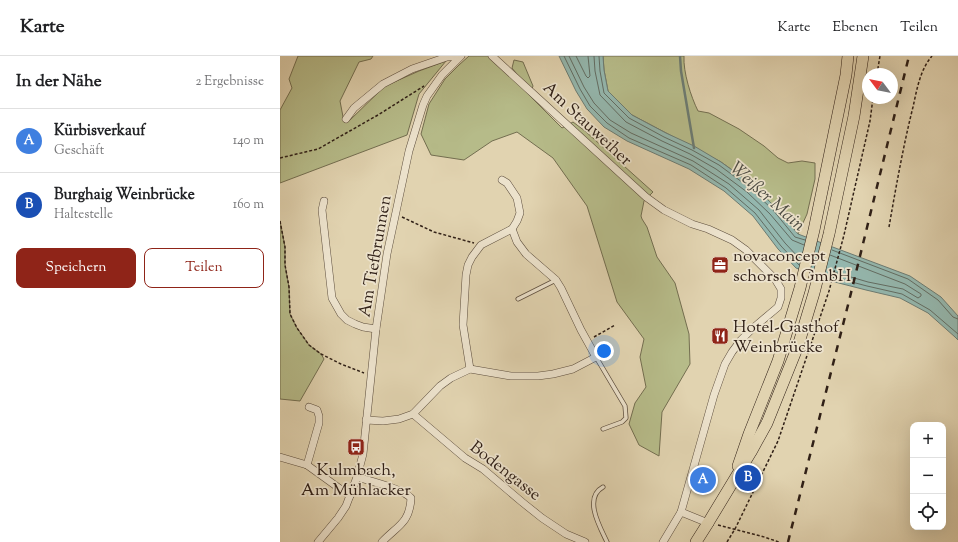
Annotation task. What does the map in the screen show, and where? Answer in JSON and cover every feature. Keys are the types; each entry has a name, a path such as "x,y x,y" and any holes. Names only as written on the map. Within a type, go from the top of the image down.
{"main road":[{"path":"732,484 749,434 778,361 800,288 824,183 846,75 848,56"},
{"path":"696,542 752,452 767,423 798,346 814,293 829,234 854,116 863,56"}],"street":[{"path":"346,119 354,108 383,84 412,69 447,57 461,56"},
{"name":"Am Tiefbrunnen","path":"318,542 346,506 357,477 363,454 376,329 387,254 409,151 427,96 442,75 461,56"},
{"name":"Am Stauweiher","path":"492,56 646,197 664,210 692,224 708,229 732,240 746,250 775,280 781,289 781,298 778,307 741,340 725,364 714,395 681,512"},
{"path":"470,370 463,325 468,265 481,245 512,229 520,213 517,198 507,183 502,180"},
{"path":"324,201 322,210 332,298 341,314 347,320 363,327 376,329"},
{"path":"366,420 383,421 399,419 413,414 440,386 450,378 470,370 511,376 538,376 573,369 596,357 556,280 526,254 517,242 512,229"},
{"path":"307,465 319,416 317,410 309,407"},
{"name":"Bodengasse","path":"413,414 465,458 483,468 542,518 566,534 585,542"},
{"path":"280,457 307,465 350,496"},
{"path":"357,477 408,494 412,498 406,520 382,542"},
{"path":"662,541 681,512 708,523"}],"lane":[{"path":"518,299 556,280"},
{"path":"596,357 626,406 626,418 622,422 603,429"},
{"path":"603,487 594,498 593,504 607,542"}],"path":[{"path":"878,68 880,56"},
{"path":"889,227 905,138 922,72 932,56"},
{"path":"280,158 318,149 378,115 428,84"},
{"path":"727,542 735,529 778,441 829,291 844,235 870,121 872,104"},
{"path":"395,214 434,232 481,245"},
{"path":"280,221 285,247 285,265 289,287 290,314 297,328 310,345 321,354 371,376"},
{"path":"587,341 616,325"},
{"path":"708,523 779,542"}],"green space":[{"path":"298,56 373,56 371,59 359,62 340,101 344,122 349,121 385,86 446,61 419,94 407,135 280,183 280,110 292,88 289,79"},
{"path":"469,56 490,56 562,128 573,122 653,192 644,201 641,216 647,227 657,257 675,283 689,334 690,364 662,412 659,456 639,445 629,424 635,403 646,387 640,357 644,339 617,302 587,206 553,158 517,132 492,141 464,160 431,155 421,134 429,104 445,79"},
{"path":"603,56 684,56 688,84 698,111 709,113 739,129 764,146 778,158 788,163 802,161 815,163 815,179 807,214 798,234 776,208 753,185 721,162 632,115 608,91"},
{"path":"514,60 523,62 533,86 532,89 524,83 512,68"},
{"path":"280,221 285,247 285,265 289,287 290,314 297,328 309,345 321,354 324,359 300,401 280,399"}],"water":[{"path":"559,56 603,56 608,91 632,115 694,146 721,162 753,185 776,208 798,234 910,276 941,297 958,316 958,340 928,313 900,298 831,281 796,268 778,249 753,216 724,191 689,169 627,141 604,127 587,109 576,91"}],"waterway":[{"path":"680,56 681,71 694,148"}],"railway":[{"path":"788,542 909,56"}],"place":[{"name":"novaconcept schorsch GmbH","path":"720,265"},
{"name":"Hotel-Gasthof Weinbrücke","path":"720,336"},
{"name":"Kulmbach, Am Mühlacker","path":"356,447"},
{"name":"Burghaig Weinbrücke","path":"748,478"},
{"name":"Kürbisverkauf","path":"703,480"}],"water label":[{"name":"Weißer Main","path":"768,196"}]}
